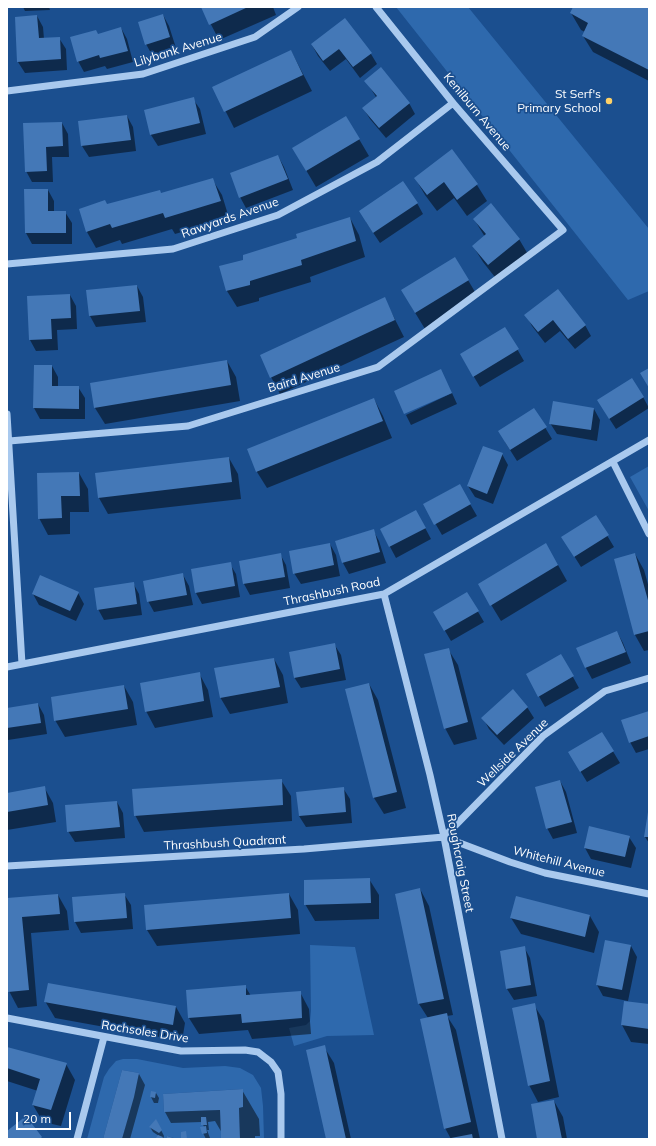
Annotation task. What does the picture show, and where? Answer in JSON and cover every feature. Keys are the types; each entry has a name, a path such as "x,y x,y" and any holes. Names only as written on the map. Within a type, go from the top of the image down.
{"street":[{"name":"Lilybank Avenue","path":"7,91 143,74 255,37 298,7"},
{"name":"Kenilburn Avenue","path":"376,7 453,102 563,230"},
{"name":"Rawyards Avenue","path":"7,264 174,249 278,215 377,162 453,102"},
{"name":"Baird Avenue","path":"9,441 188,426 378,367 563,230"},
{"path":"7,414 22,664"},
{"name":"Thrashbush Road","path":"7,666 384,594 649,440"},
{"path":"613,462 649,534"},
{"name":"Roughcraig Street","path":"384,594 430,775 444,837 502,1139"},
{"name":"Wellside Avenue","path":"444,837 543,736 605,691 649,678"},
{"name":"Thrashbush Quadrant","path":"7,866 304,849 444,837"},
{"name":"Whitehill Avenue","path":"444,837 510,862 545,873 649,894"},
{"name":"Rochsoles Drive","path":"7,1018 182,1051 245,1050 258,1052 271,1062 278,1072 281,1094 281,1139"},
{"path":"77,1139 104,1037"}],"shaded area":[{"path":"396,7 468,7 649,229 649,291 628,300"},
{"path":"649,466 649,511 630,477"},
{"path":"310,945 355,947 374,1035 327,1036 294,1046 289,1028 306,1025 310,1021"},
{"path":"123,1059 137,1059 183,1068 225,1066 240,1068 253,1075 261,1088 264,1139 240,1139 239,1108 243,1107 242,1089 163,1094 164,1112 220,1110 221,1139 177,1139 167,1136 166,1139 122,1139 139,1073 122,1070 103,1139 87,1139 104,1077 116,1061"}],"building":[{"path":"201,7 248,7 209,25"},
{"path":"573,7 649,7 649,70 582,36 588,23 570,13"},
{"path":"163,14 170,37 145,45 138,22"},
{"path":"37,15 39,38 60,37 61,59 17,62 15,17"},
{"path":"345,18 372,53 353,67 339,49 323,61 311,44"},
{"path":"121,27 128,51 100,58 99,55 77,62 70,37 96,30 98,34"},
{"path":"291,50 303,75 224,112 212,87"},
{"path":"381,67 410,103 379,128 362,108 377,96 364,81"},
{"path":"194,97 200,123 150,135 144,110"},
{"path":"127,115 131,140 81,146 78,121"},
{"path":"346,116 360,139 306,171 292,148"},
{"path":"62,122 63,146 46,147 47,171 25,172 23,123"},
{"path":"452,149 478,184 457,200 444,182 427,195 414,178"},
{"path":"278,155 288,179 239,198 230,173"},
{"path":"213,178 221,201 165,218 163,213 112,228 110,224 86,232 79,209 105,200 107,204 160,190 161,193"},
{"path":"403,181 418,203 373,233 359,211"},
{"path":"24,189 48,189 48,211 66,211 66,233 25,233"},
{"path":"491,203 520,239 488,265 472,246 486,234 473,219"},
{"path":"350,217 356,241 301,260 302,265 250,281 250,285 226,291 219,266 243,260 243,255 297,238 296,234"},
{"path":"455,257 469,280 415,313 401,290"},
{"path":"137,285 140,311 89,316 86,290"},
{"path":"558,289 586,325 568,339 553,320 538,332 524,315"},
{"path":"70,294 71,318 51,319 52,339 29,340 27,296"},
{"path":"385,297 395,320 270,378 260,355"},
{"path":"505,327 519,349 473,377 460,354"},
{"path":"227,360 231,385 94,408 90,383"},
{"path":"34,365 52,365 52,386 79,386 79,409 33,408"},
{"path":"649,368 649,388 640,373"},
{"path":"441,369 452,393 404,414 394,391"},
{"path":"632,378 644,397 609,419 597,400"},
{"path":"374,398 383,421 256,472 247,449"},
{"path":"553,401 594,408 591,430 549,424"},
{"path":"534,408 547,427 510,450 498,431"},
{"path":"483,446 503,453 487,494 467,486"},
{"path":"229,457 232,482 98,498 95,473"},
{"path":"79,472 80,496 61,496 62,518 38,519 37,473"},
{"path":"460,484 471,504 434,525 423,504"},
{"path":"416,510 426,528 389,547 380,529"},
{"path":"596,515 609,535 574,557 561,537"},
{"path":"374,529 380,552 342,563 335,541"},
{"path":"330,543 334,565 293,574 289,551"},
{"path":"546,543 558,565 490,606 478,584"},
{"path":"281,553 285,577 243,584 239,561"},
{"path":"635,553 649,604 649,631 634,635 614,559"},
{"path":"231,562 235,586 195,593 191,569"},
{"path":"183,573 187,595 147,602 143,581"},
{"path":"40,575 79,592 70,611 32,594"},
{"path":"134,582 137,604 97,610 94,588"},
{"path":"467,592 479,611 444,631 433,612"},
{"path":"617,631 626,652 585,668 576,648"},
{"path":"335,643 340,669 294,678 289,652"},
{"path":"449,648 468,722 444,729 424,654"},
{"path":"561,654 574,676 538,697 526,674"},
{"path":"274,658 280,687 220,698 214,668"},
{"path":"200,672 204,701 145,712 140,683"},
{"path":"369,683 397,792 373,798 345,689"},
{"path":"124,685 128,709 54,721 51,697"},
{"path":"513,689 528,707 497,735 481,718"},
{"path":"38,703 41,723 7,728 7,708"},
{"path":"649,711 649,736 629,743 621,720"},
{"path":"602,732 614,751 580,772 568,752"},
{"path":"282,779 283,805 134,816 132,789"},
{"path":"560,780 572,822 546,829 535,787"},
{"path":"45,786 48,805 7,812 7,793"},
{"path":"344,787 346,812 299,816 296,792"},
{"path":"117,801 120,827 67,832 65,805"},
{"path":"648,812 649,837 644,837"},
{"path":"589,826 630,836 625,857 584,848"},
{"path":"370,878 371,903 304,905 304,880"},
{"path":"420,888 444,999 418,1004 395,894"},
{"path":"125,893 127,918 74,922 72,897"},
{"path":"289,893 291,918 146,930 144,905"},
{"path":"58,894 60,914 22,917 29,990 8,992 7,898"},
{"path":"516,896 590,915 585,937 510,918"},
{"path":"605,940 631,945 622,990 596,985"},
{"path":"525,946 531,985 506,989 500,951"},
{"path":"48,983 176,1006 173,1025 44,1002"},
{"path":"246,985 246,995 301,991 302,1018 242,1023 241,1014 188,1018 186,990"},
{"path":"624,1001 649,1004 649,1029 621,1025"},
{"path":"535,1003 550,1081 528,1086 512,1008"},
{"path":"447,1013 471,1122 444,1129 420,1019"},
{"path":"325,1045 346,1139 326,1139 306,1050"},
{"path":"7,1047 67,1063 51,1110 32,1105 40,1079 7,1068"},
{"path":"122,1070 139,1073 134,1097 122,1139 103,1139"},
{"path":"243,1089 243,1107 239,1108 240,1139 221,1139 220,1110 164,1112 163,1094"},
{"path":"151,1091 156,1092 155,1098 150,1097"},
{"path":"554,1100 562,1139 537,1139 531,1104"},
{"path":"26,1116 42,1137 40,1139 7,1139 7,1131"},
{"path":"201,1117 206,1117 207,1125 201,1125"},
{"path":"156,1119 162,1130 159,1133 149,1127"},
{"path":"206,1126 207,1133 202,1134 200,1127"},
{"path":"186,1131 187,1139 181,1139 181,1132"},
{"path":"472,1134 473,1139 451,1139 451,1138"},
{"path":"158,1135 163,1137 162,1139 156,1138"},
{"path":"167,1136 176,1139 166,1139"}],"place":[{"name":"St Serf's Primary School","path":"609,101"}]}
